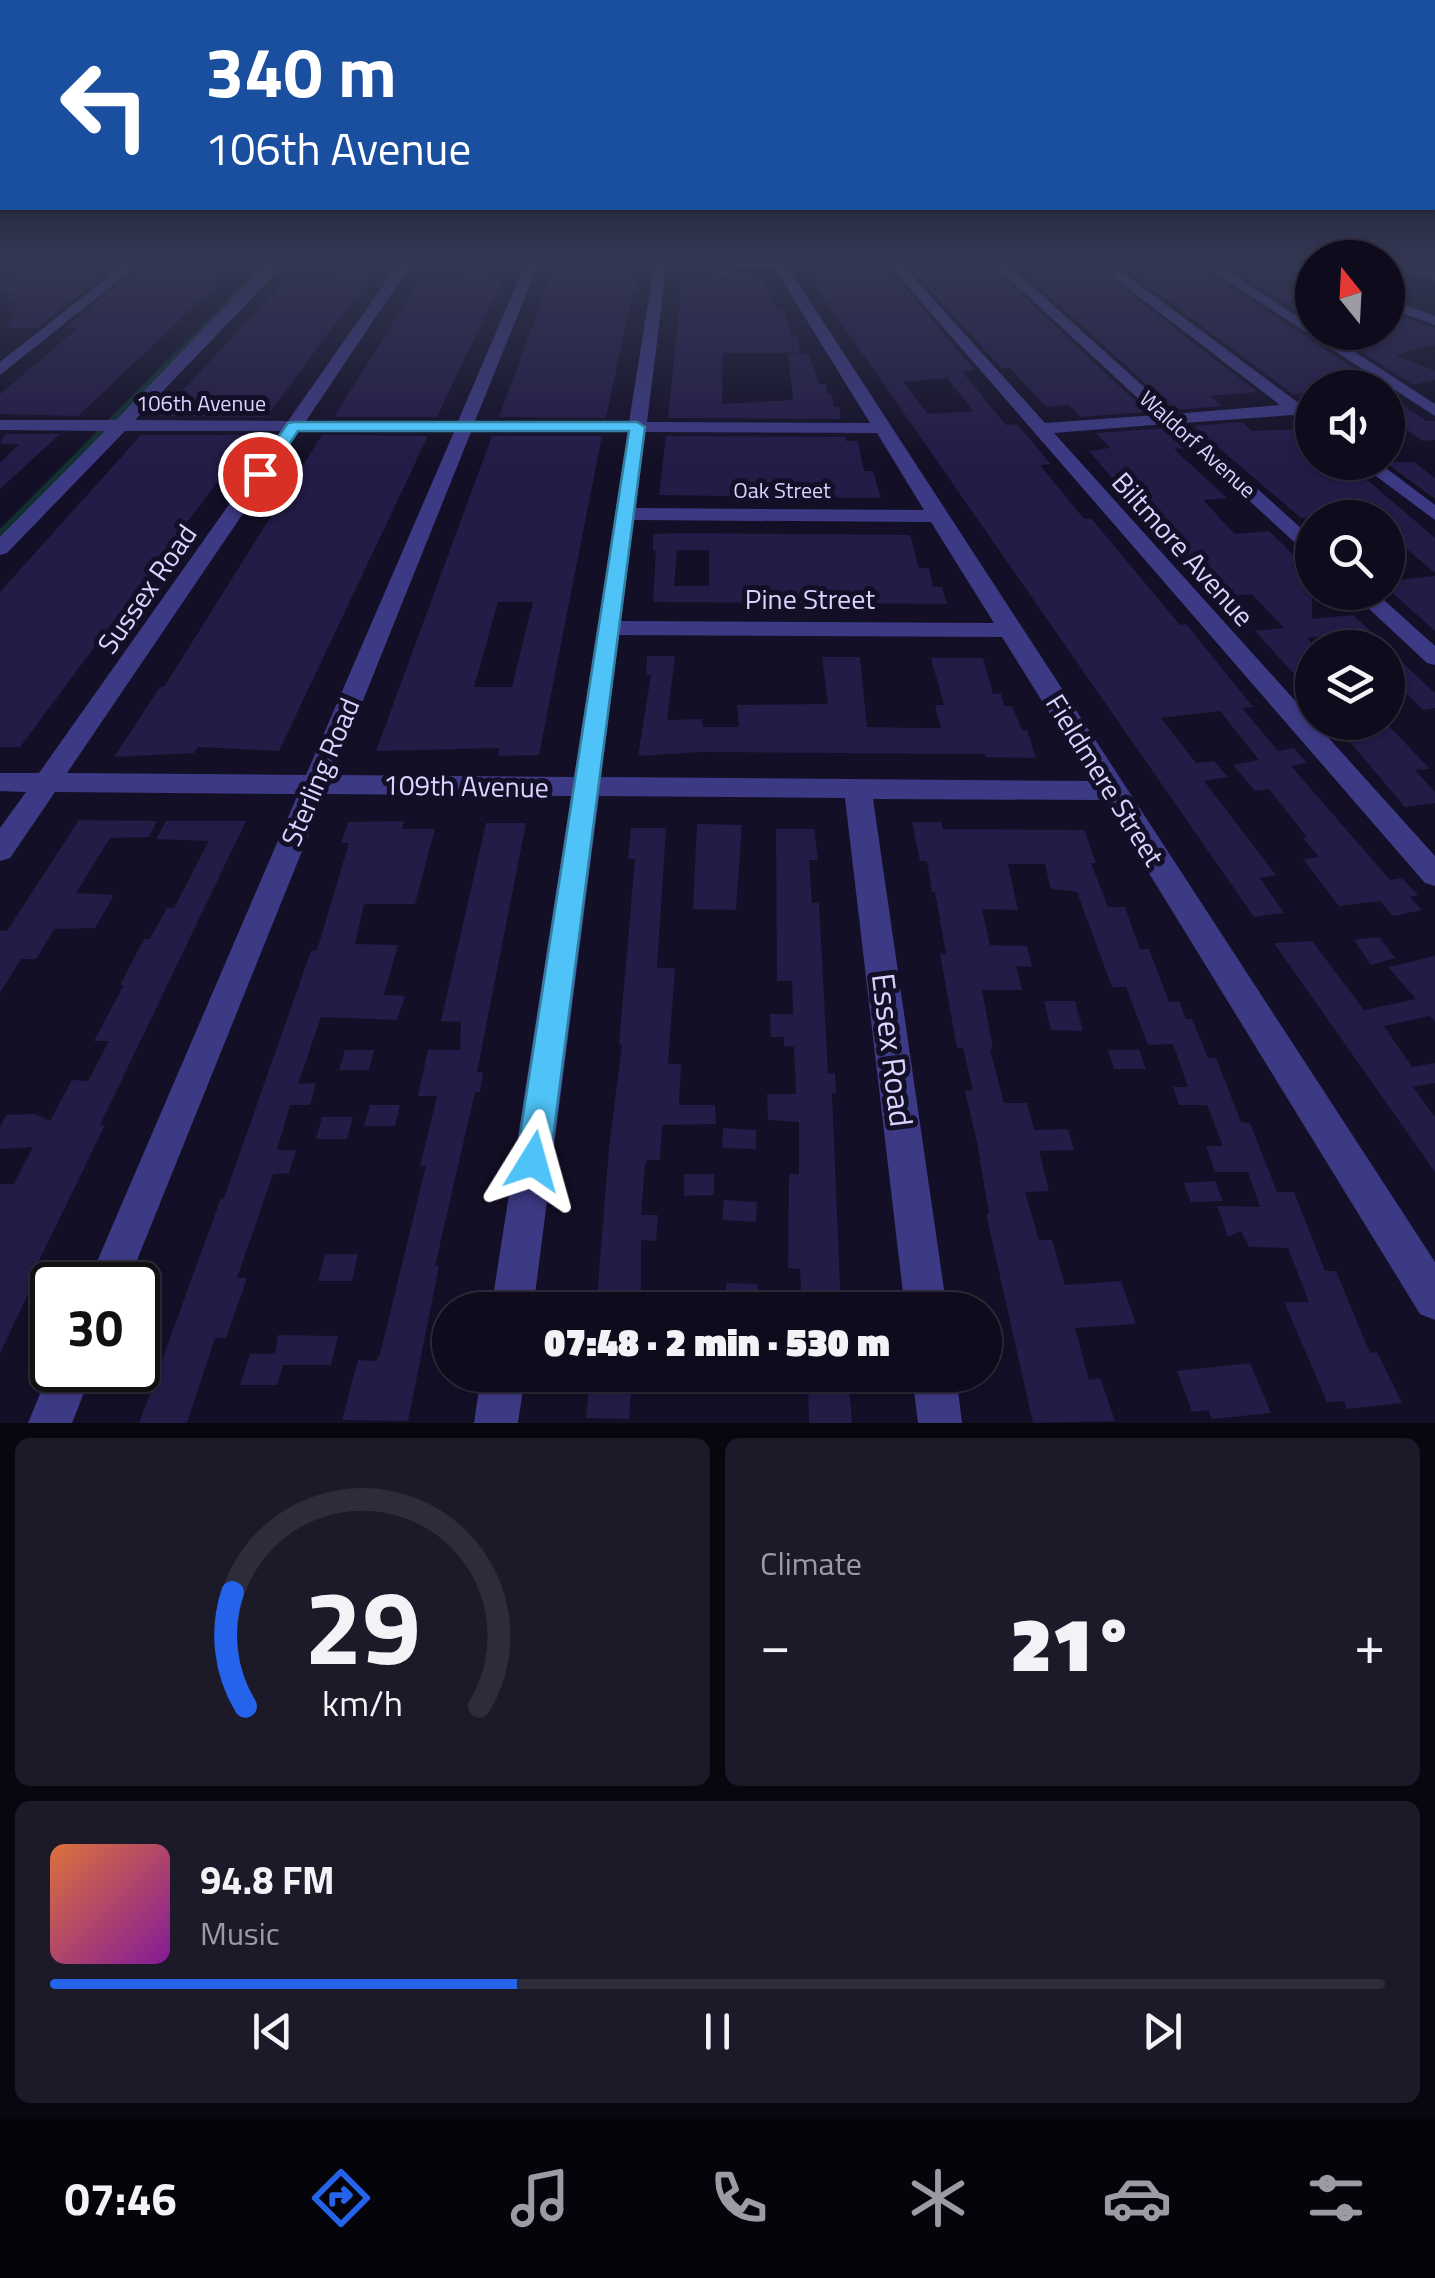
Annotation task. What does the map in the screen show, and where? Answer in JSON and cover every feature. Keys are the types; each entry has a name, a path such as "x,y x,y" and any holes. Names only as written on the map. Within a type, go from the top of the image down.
{"street":[{"path":"0,370 55,326"},
{"path":"0,549 208,326"},
{"name":"Sussex Road","path":"0,850 362,326"},
{"name":"Sterling Road","path":"117,1262 506,326"},
{"path":"515,1292 637,427 659,326"},
{"name":"Fieldmere Street","path":"817,326 1435,1299"},
{"name":"Biltmore Avenue","path":"950,326 1423,847 1435,875"},
{"name":"Waldorf Avenue","path":"1068,326 1295,533"},
{"path":"1190,326 1295,402"},
{"path":"1344,350 1426,398 1435,411"},
{"path":"1040,429 1295,409"},
{"name":"106th Avenue","path":"0,425 882,428"},
{"path":"0,528 111,426"},
{"path":"1390,480 1435,514"},
{"name":"Oak Street","path":"625,514 938,516"},
{"path":"1382,610 1435,658"},
{"name":"Pine Street","path":"609,628 1010,630"},
{"name":"109th Avenue","path":"0,782 1113,791"},
{"name":"Essex Road","path":"858,790 924,1292"},
{"path":"50,1423 63,1392"},
{"path":"496,1423 501,1392"},
{"path":"936,1392 940,1423"}],"green space":[{"path":"201,326 211,326 0,549 0,529"}],"building":[{"path":"173,326 78,416 0,414 0,394 78,328 65,328"},
{"path":"242,326 334,326 266,417 159,416"},
{"path":"391,326 480,326 437,417 334,417"},
{"path":"532,326 625,326 606,418 499,417"},
{"path":"677,326 789,326 792,335 798,335 800,353 723,353 722,404 793,400 788,354 808,354 820,384 826,384 834,407 839,407 841,419 668,418"},
{"path":"843,326 938,326 975,370 964,374 1006,425 1017,424 1051,464 1040,465 1084,519 1091,518 1180,625 1186,624 1253,707 1242,708 1278,751 1294,748 1307,763 1291,766 1390,880 1402,878 1418,895 1410,897 1422,910 1393,916 1380,901 1339,906 1303,859 1319,857 1303,838 1307,837 1269,789 1255,791 1233,765 1259,760 1220,711 1161,718 1196,763 1214,761 1228,777 1204,781 1276,875 1260,878 1284,913 1254,917","holes":["947,378 973,411 928,414 903,382"]},
{"path":"963,326 1056,326 1147,412 1080,417 1069,405 1046,407 1010,368 1001,368"},
{"path":"1082,326 1173,326 1257,392 1210,396 1223,406 1175,410"},
{"path":"1202,326 1290,326 1295,329 1295,350 1326,350 1357,370 1295,370 1295,394"},
{"path":"1405,326 1435,328 1435,345 1396,355 1435,371 1435,380 1413,385 1405,380 1405,370 1390,370 1359,350 1405,350"},
{"path":"1405,407 1426,421 1435,421 1435,440 1423,441 1405,429"},
{"path":"1242,422 1252,431 1295,429 1295,480 1367,480 1390,500 1295,500 1295,513 1193,426"},
{"path":"1165,428 1187,448 1174,449 1227,498 1203,500 1235,534 1269,531 1295,556 1295,610 1312,610 1312,619 1353,615 1369,630 1295,630 1295,675 1255,631 1284,628 1252,594 1215,598 1089,451 1110,448 1096,433"},
{"path":"5,434 60,434 0,489 0,463 19,444 0,444"},
{"path":"141,435 252,435 20,747 0,747 0,592"},
{"path":"322,435 428,436 279,751 198,747 194,753 114,757 160,687 164,687"},
{"path":"492,436 602,436 539,755 498,756 499,748 376,751","holes":["498,602 533,602 512,687 474,687"]},
{"path":"666,436 845,437 846,441 858,441 864,471 873,471 881,498 659,495"},
{"path":"1405,462 1414,462 1435,478 1435,499 1405,477"},
{"path":"1405,512 1435,538 1435,573 1405,547"},
{"path":"653,534 910,535 919,568 929,568 933,587 942,587 947,604 653,602","holes":["677,550 709,550 709,586 674,586"]},
{"path":"1435,576 1435,631 1405,604 1405,579"},
{"path":"647,656 675,656 667,720 702,719 703,727 739,727 737,705 828,704 822,657 860,657 867,727 941,728 935,705 944,705 931,658 983,658 993,694 1001,694 1004,706 1012,706 1022,730 1027,730 1036,758 985,754 700,752 638,756 651,675 646,675"},
{"path":"1405,665 1435,693 1435,708 1423,710 1407,694"},
{"path":"1348,740 1402,740 1430,769 1415,770 1435,792 1435,803 1405,807"},
{"path":"79,820 157,821 149,837 110,838 76,893 114,895 95,928 54,929 36,959 21,959 0,993 0,931 7,931"},
{"path":"166,821 246,821 38,1262 30,1262 30,1290 0,1353 0,1184 14,1184 33,1147 0,1149 0,1127 6,1115 35,1114 50,1121 72,1080 88,1081 109,1041 94,1041 124,985 120,985 144,939 150,939 167,908 174,908 209,841 156,839"},
{"path":"404,821 402,829 435,829 415,904 364,904 355,944 398,945 384,995 405,996 397,1020 321,1017 298,1084 316,1083 310,1105 290,1105 277,1150 296,1150 289,1173 273,1174 237,1278 247,1278 226,1338 215,1338 187,1423 139,1423 150,1392 160,1392 160,1365 311,951 317,950 349,843 341,843 348,822"},
{"path":"912,822 941,822 943,829 1084,830 1096,863 1091,863 1108,907 1125,907 1140,949 1149,949 1169,1002 1179,1001 1186,1019 1192,1019 1208,1058 1216,1058 1241,1122 1250,1123 1277,1192 1294,1192 1325,1271 1336,1271 1370,1353 1377,1352 1402,1403 1347,1409 1344,1401 1327,1402 1284,1302 1309,1302 1288,1248 1249,1247 1241,1231 1228,1237 1217,1206 1260,1207 1248,1172 1215,1172 1206,1146 1223,1146 1207,1105 1179,1105 1173,1087 1188,1087 1173,1044 1148,1045 1126,987 1112,987 1077,892 1051,889 1045,864 1008,864 1018,910 982,909 990,945 1027,946 1032,967 1016,966 1022,990 982,990 990,1049 1004,1103 1027,1103 1034,1130 1068,1129 1074,1150 1039,1151 1049,1191 1025,1192 1039,1240 1052,1240 1065,1285 1121,1281 1136,1324 1075,1328 1089,1380 1100,1378 1115,1421 1033,1423 986,1214 977,1142 965,1091 973,1090 963,1048 957,1048 940,954 946,954 935,892 927,861 920,861"},
{"path":"486,823 526,823 477,1072 483,1072 480,1092 475,1092 435,1266 439,1266 408,1421 342,1420 358,1360 376,1361 380,1354 426,1166 420,1166 437,1096 418,1096 428,1050 460,1050 461,1022 441,1021"},
{"path":"697,824 742,825 736,910 693,909"},
{"path":"631,828 666,828 657,968 675,968 668,1064 681,1064 679,1105 715,1105 716,1124 662,1125 660,1160 647,1160 645,1164 641,1215 658,1215 656,1241 641,1240 641,1292 597,1292 622,1045 619,1044 635,859 628,859"},
{"path":"776,829 814,829 818,860 809,860 812,903 819,903 828,1074 835,1073 836,1093 832,1093 840,1292 801,1292 800,1269 788,1268 789,1174 799,1174 799,1122 768,1120 767,1094 796,1094 794,1047 784,1046 784,1037 771,1037 770,1014 793,1014 792,981 777,981"},
{"path":"1379,937 1395,958 1371,965 1354,940"},
{"path":"1312,941 1364,1010 1416,999 1388,967 1435,956 1435,1022 1430,1016 1384,1026 1412,1067 1435,1063 1435,1083 1413,1087 1435,1117 1435,1172 1274,943"},
{"path":"1044,1001 1075,1001 1083,1031 1051,1030"},
{"path":"345,1050 374,1050 369,1070 339,1070"},
{"path":"1108,1050 1139,1050 1146,1069 1114,1069"},
{"path":"370,1105 400,1105 395,1126 364,1126"},
{"path":"322,1117 353,1117 347,1139 316,1139"},
{"path":"723,1128 756,1130 756,1149 722,1148"},
{"path":"684,1174 714,1174 714,1195 684,1196"},
{"path":"1215,1181 1223,1201 1191,1202 1184,1183"},
{"path":"724,1200 757,1202 756,1222 722,1220"},
{"path":"325,1254 358,1254 352,1281 318,1281"},
{"path":"726,1283 758,1284 758,1292 726,1292"},
{"path":"278,1335 338,1336 331,1365 283,1365 277,1385 240,1385 250,1354 275,1354"},
{"path":"1250,1363 1271,1413 1212,1419 1208,1410 1192,1412 1177,1371"},
{"path":"588,1392 631,1392 629,1419 586,1418"},
{"path":"808,1392 850,1392 852,1423 809,1423"}],"route":[{"path":"260,474 294,426 637,427 533,1161"}]}
